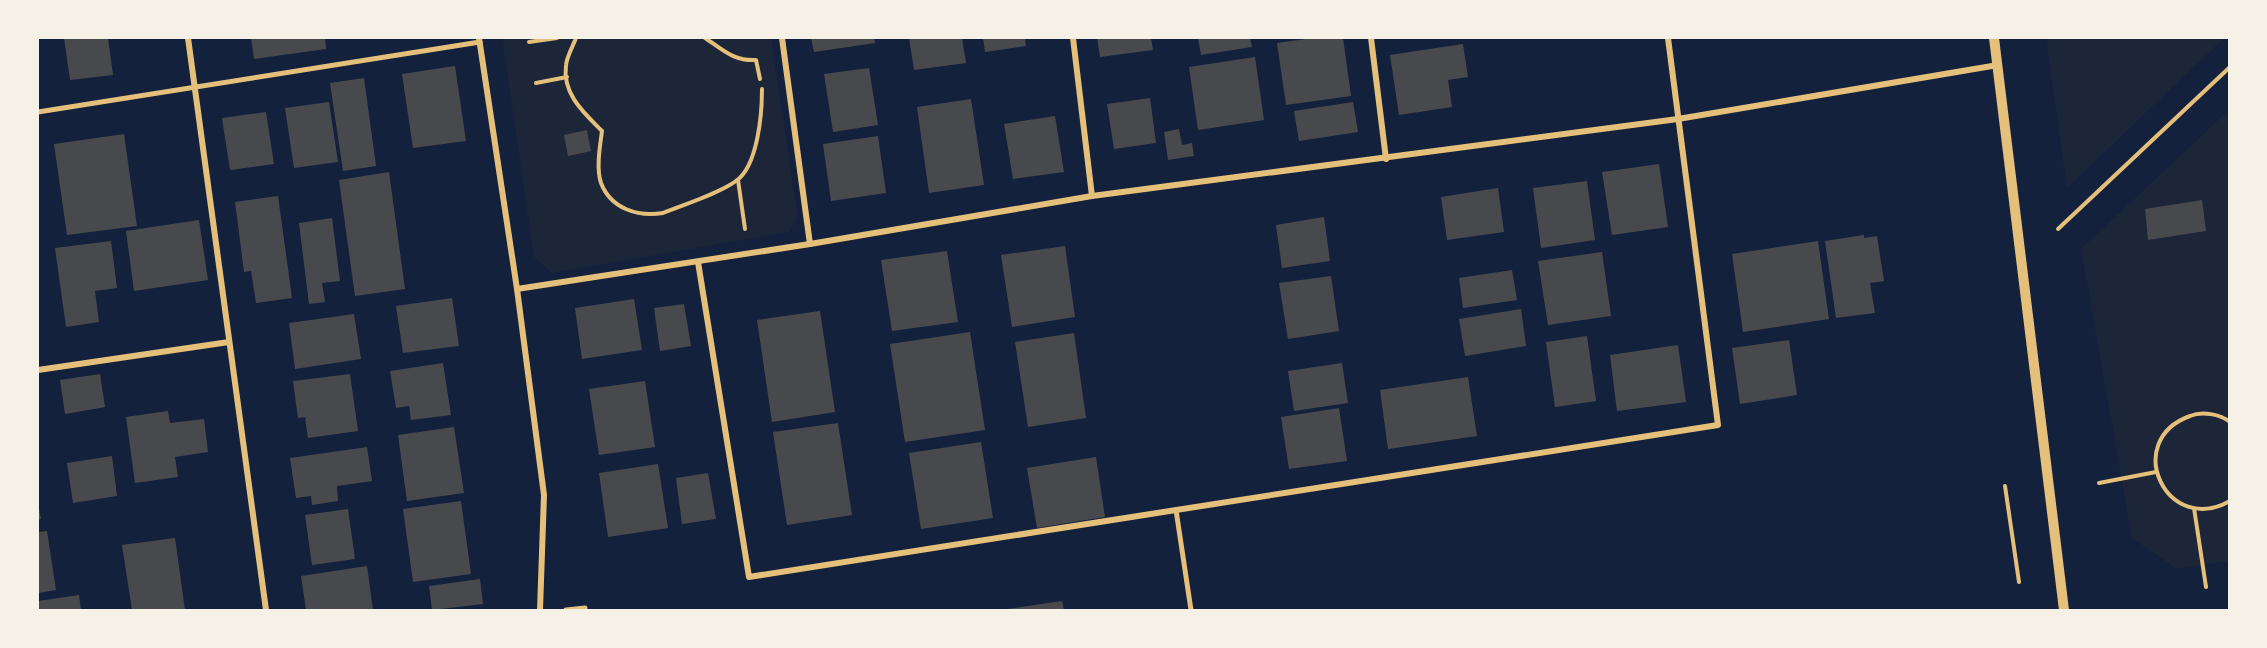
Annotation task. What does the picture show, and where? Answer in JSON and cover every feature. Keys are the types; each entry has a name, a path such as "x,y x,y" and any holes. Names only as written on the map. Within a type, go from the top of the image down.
{"street":[{"path":"188,38 266,610"},
{"path":"782,38 810,244"},
{"path":"1073,38 1092,196"},
{"path":"1371,38 1386,159"},
{"path":"698,262 749,577 1718,425 1668,38"},
{"path":"1994,38 2064,610"},
{"path":"38,112 479,40 517,289 544,495 540,610"},
{"path":"517,289 749,254 1092,196 1678,119 1998,64"},
{"path":"38,370 230,342"},
{"path":"1176,510 1191,610"},
{"path":"566,610 585,608 585,610"}],"path":[{"path":"529,42 557,38"},
{"path":"576,38 566,66 567,78 572,100 602,131 599,147 600,181 609,196 625,209 651,215 663,213 738,180 750,161 759,130 762,90 756,60 742,61 705,38"},
{"path":"2058,229 2229,67"},
{"path":"536,83 567,78"},
{"path":"738,180 749,254"},
{"path":"2229,422 2210,414 2194,414 2180,419 2167,429 2159,443 2155,459 2156,472 2164,489 2175,500 2204,510 2219,507 2229,501"},
{"path":"2099,483 2156,472"},
{"path":"2005,486 2019,582"},
{"path":"2194,508 2206,587"}],"shaded area":[{"path":"502,38 771,38 798,218 789,232 552,273 534,257"},
{"path":"2046,38 2224,38 2067,188"},
{"path":"2229,110 2229,561 2177,569 2132,538 2081,249"}],"building":[{"path":"64,38 108,38 113,75 70,80"},
{"path":"251,38 325,38 326,49 254,59"},
{"path":"811,38 874,38 875,43 814,52"},
{"path":"909,38 962,38 966,63 914,70"},
{"path":"983,38 1025,38 1026,46 985,52"},
{"path":"1097,38 1151,38 1153,50 1100,57"},
{"path":"1198,38 1250,38 1252,47 1201,55"},
{"path":"1313,38 1343,38 1351,96 1286,105 1277,43"},
{"path":"1463,44 1468,77 1448,80 1452,107 1399,115 1390,55"},
{"path":"1255,57 1264,120 1198,130 1189,67"},
{"path":"455,66 466,141 413,148 402,74"},
{"path":"869,68 878,125 833,132 824,74"},
{"path":"364,78 376,166 343,171 330,83"},
{"path":"1150,98 1156,143 1114,149 1107,104"},
{"path":"971,99 984,185 929,193 917,107"},
{"path":"329,102 338,162 294,168 285,108"},
{"path":"1353,102 1358,132 1299,141 1294,111"},
{"path":"266,112 274,164 230,170 222,118"},
{"path":"1055,116 1064,172 1013,179 1004,124"},
{"path":"1179,129 1182,145 1192,143 1194,156 1168,160 1164,132"},
{"path":"587,130 591,151 568,156 564,135"},
{"path":"124,134 137,226 67,235 54,144"},
{"path":"878,136 886,193 831,201 823,144"},
{"path":"1659,164 1668,227 1612,235 1602,172"},
{"path":"389,172 405,289 355,296 339,180"},
{"path":"1587,181 1595,240 1541,248 1533,188"},
{"path":"1498,188 1504,232 1447,240 1441,197"},
{"path":"278,196 292,298 256,303 251,271 244,272 235,202"},
{"path":"2202,200 2206,231 2148,240 2145,209"},
{"path":"1324,217 1330,261 1282,268 1276,225"},
{"path":"332,218 340,281 322,283 325,302 309,304 299,223"},
{"path":"199,220 208,280 134,291 126,231"},
{"path":"1864,235 1864,238 1877,236 1884,281 1870,283 1875,313 1836,318 1825,241"},
{"path":"111,241 117,288 95,291 99,322 66,327 55,248"},
{"path":"1818,241 1829,319 1743,332 1732,254"},
{"path":"1065,246 1075,317 1012,327 1001,255"},
{"path":"947,251 958,322 892,331 881,260"},
{"path":"1602,252 1611,316 1548,325 1538,261"},
{"path":"1512,270 1517,300 1463,308 1459,278"},
{"path":"1331,276 1339,331 1288,339 1279,283"},
{"path":"452,298 459,346 403,353 396,306"},
{"path":"634,299 642,350 582,359 575,308"},
{"path":"684,304 691,346 660,351 654,308"},
{"path":"1521,309 1526,346 1465,356 1459,319"},
{"path":"820,311 835,412 772,422 757,320"},
{"path":"354,314 361,359 295,369 289,323"},
{"path":"970,332 985,430 905,442 890,344"},
{"path":"1074,333 1086,418 1028,427 1015,342"},
{"path":"1587,336 1596,401 1555,407 1546,342"},
{"path":"1789,340 1797,395 1740,404 1732,348"},
{"path":"1678,345 1686,402 1617,411 1610,355"},
{"path":"443,363 451,415 411,420 409,406 396,408 390,371"},
{"path":"1342,363 1348,403 1294,411 1288,371"},
{"path":"100,374 105,407 65,414 60,380"},
{"path":"350,374 358,431 308,438 305,417 298,418 293,381"},
{"path":"1468,377 1477,436 1388,449 1380,390"},
{"path":"645,381 655,447 599,455 589,389"},
{"path":"1339,408 1347,461 1289,469 1281,417"},
{"path":"168,411 170,423 204,419 208,452 175,457 178,477 135,483 126,417"},
{"path":"838,423 852,515 787,525 773,432"},
{"path":"454,427 464,493 407,501 398,435"},
{"path":"981,442 993,518 921,529 909,453"},
{"path":"367,447 372,481 337,486 338,501 312,505 311,496 296,498 290,458"},
{"path":"112,456 117,496 73,503 67,463"},
{"path":"1096,457 1105,517 1037,528 1027,468"},
{"path":"658,464 668,528 608,537 599,473"},
{"path":"708,473 716,519 682,524 676,478"},
{"path":"461,501 471,574 413,582 403,509"},
{"path":"38,504 41,519 38,520"},
{"path":"348,509 355,559 312,565 305,515"},
{"path":"47,531 56,590 38,593 38,532"},
{"path":"175,538 185,610 132,610 122,545"},
{"path":"367,566 373,610 306,610 301,576"},
{"path":"480,579 483,604 432,610 429,586"},
{"path":"79,595 81,610 38,610 38,601"},
{"path":"1062,601 1064,610 1007,609"}]}
